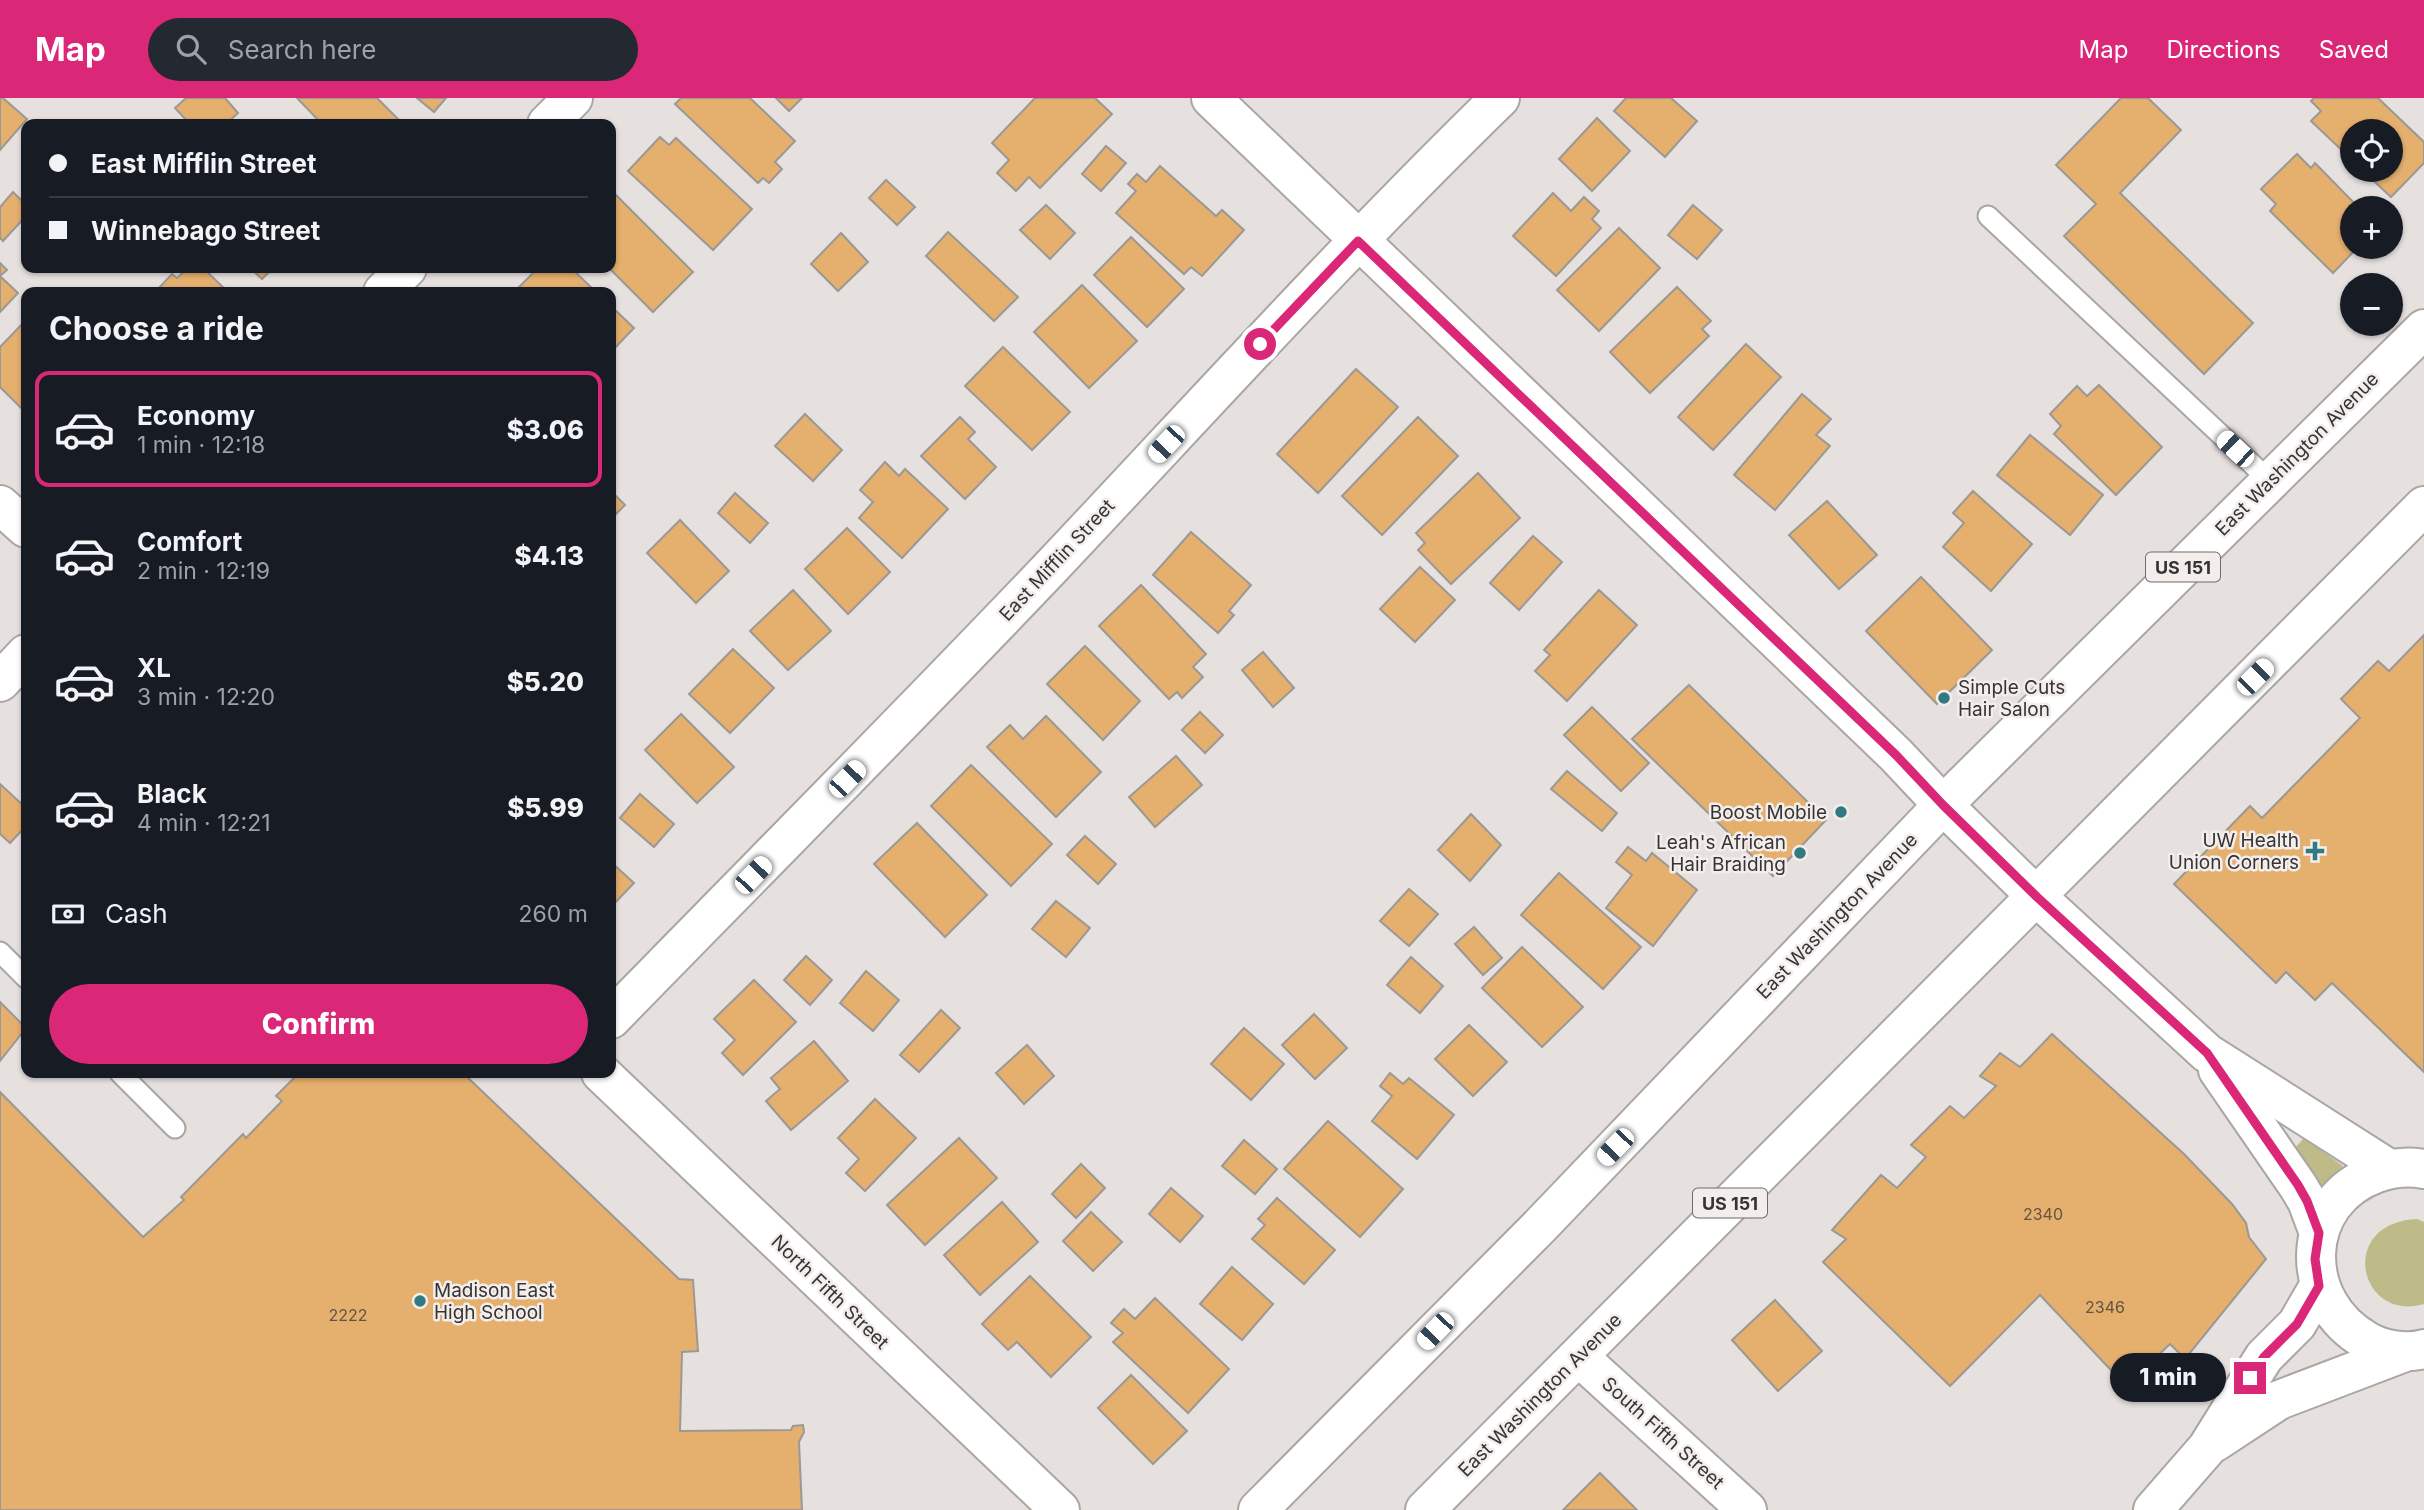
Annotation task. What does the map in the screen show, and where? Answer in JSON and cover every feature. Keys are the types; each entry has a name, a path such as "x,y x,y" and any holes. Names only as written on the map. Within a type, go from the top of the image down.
{"street":[{"path":"552,119 573,98"},
{"path":"1211,98 1896,755 2037,897 2207,1053 2406,1169"},
{"name":"East Mifflin Street","path":"616,1014 847,779 1399,197 1500,98"},
{"path":"388,287 402,273"},
{"name":"East Washington Avenue","path":"1258,1510 1541,1225 1943,805 2424,329"},
{"path":"0,505 21,524"},
{"name":"East Washington Avenue","path":"1425,1510 2424,506"},
{"path":"0,682 21,659"},
{"path":"2207,1053 2298,1185 2319,1233"},
{"name":"North Fifth Street","path":"606,1078 1060,1510"},
{"path":"2406,1169 2365,1177 2345,1191 2329,1211 2319,1233 2315,1259 2319,1286 2331,1312 2351,1332 2377,1346 2418,1351"},
{"path":"2153,1510 2207,1447 2264,1357 2297,1324 2319,1286"},
{"path":"2207,1447 2279,1399 2418,1351"},
{"name":"South Fifth Street","path":"1578,1357 1747,1510"}],"lane":[{"path":"1988,216 2270,481"},
{"path":"0,952 21,973"},
{"path":"125,1078 175,1128"}],"shaded area":[{"path":"2304,1138 2343,1166 2321,1186 2291,1152"},
{"path":"2417,1219 2424,1222 2424,1304 2402,1306 2384,1299 2372,1287 2366,1270 2366,1253 2375,1237 2391,1225"}],"building":[{"path":"0,98 3,98 27,119 21,119 21,126 0,150"},
{"path":"186,98 225,98 238,113 231,119 185,119 175,108"},
{"path":"297,98 377,98 398,119 317,119"},
{"path":"417,98 446,98 434,112"},
{"path":"681,98 750,98 795,141 775,162 782,169 769,183 763,178 758,183 675,104"},
{"path":"776,98 802,98 789,111"},
{"path":"1035,98 1095,98 1112,114 1040,188 1029,177 1016,191 997,173 1009,160 992,143"},
{"path":"1626,98 1671,98 1697,121 1665,157 1614,111"},
{"path":"2121,98 2148,98 2181,130 2120,193 2253,323 2204,374 2064,236 2096,204 2056,165"},
{"path":"2314,98 2378,98 2400,119 2340,119 2340,149 2311,121 2321,111 2311,101"},
{"path":"1597,118 1630,151 1592,191 1559,159"},
{"path":"2403,122 2424,142 2424,163 2390,196 2375,182 2403,182"},
{"path":"660,137 669,145 676,138 752,209 713,250 628,171"},
{"path":"1106,146 1126,163 1101,191 1082,174"},
{"path":"2297,154 2311,168 2315,163 2347,196 2340,196 2340,259 2346,259 2333,273 2270,211 2276,204 2261,189"},
{"path":"1160,166 1216,216 1222,210 1244,230 1202,276 1191,267 1184,274 1116,213 1136,191 1128,184 1137,174 1146,182"},
{"path":"886,180 915,207 897,225 869,198"},
{"path":"13,192 21,200 21,221 3,241 0,238 0,207"},
{"path":"1553,193 1571,211 1584,197 1599,211 1592,219 1601,228 1556,276 1513,236"},
{"path":"616,195 693,272 653,312 614,273"},
{"path":"1046,205 1075,233 1050,259 1020,230"},
{"path":"1693,205 1722,230 1697,259 1668,235"},
{"path":"1619,228 1660,268 1599,331 1557,290"},
{"path":"948,232 1018,297 994,321 926,256"},
{"path":"841,233 868,262 838,291 811,264"},
{"path":"1131,237 1184,289 1147,327 1094,275"},
{"path":"0,263 7,270 0,276"},
{"path":"182,273 208,273 223,287 160,287 172,274 177,278"},
{"path":"255,273 268,273 262,279"},
{"path":"533,273 576,273 591,287 519,287"},
{"path":"0,276 18,293 0,312"},
{"path":"1082,285 1137,341 1089,388 1034,332"},
{"path":"1677,287 1711,321 1702,329 1709,336 1650,393 1610,352"},
{"path":"616,311 634,328 616,347"},
{"path":"21,325 21,408 0,387 0,347"},
{"path":"1746,344 1781,377 1713,450 1678,417"},
{"path":"1003,347 1070,412 1032,450 965,386"},
{"path":"1356,369 1398,407 1318,493 1277,454"},
{"path":"2099,385 2162,447 2116,495 2054,434 2061,426 2050,414 2077,386 2087,396"},
{"path":"1802,394 1831,419 1816,435 1830,446 1775,510 1734,475"},
{"path":"805,414 842,450 813,481 775,446"},
{"path":"960,417 975,432 968,439 996,467 965,499 921,456"},
{"path":"1418,417 1458,456 1382,535 1342,496"},
{"path":"2030,435 2103,495 2070,535 1997,475"},
{"path":"885,462 899,476 905,469 948,509 902,558 859,518 873,502 860,490"},
{"path":"1478,473 1520,518 1451,584 1418,550 1425,543 1416,533"},
{"path":"1973,491 2032,544 1991,591 1943,547 1964,523 1953,513"},
{"path":"735,493 768,523 750,543 718,513"},
{"path":"616,496 625,505 616,514"},
{"path":"1827,501 1877,555 1839,589 1789,535"},
{"path":"680,520 729,571 696,603 647,553"},
{"path":"847,528 890,572 848,614 805,569"},
{"path":"1191,532 1251,585 1229,611 1234,615 1218,633 1153,575"},
{"path":"1533,536 1562,562 1519,610 1490,583"},
{"path":"1420,567 1455,600 1415,642 1380,609"},
{"path":"1921,577 1992,650 1937,704 1866,631"},
{"path":"1141,585 1206,654 1193,667 1203,677 1182,698 1177,692 1169,699 1099,626"},
{"path":"793,590 831,631 788,670 750,631"},
{"path":"1599,590 1637,625 1567,701 1535,671 1550,655 1544,650"},
{"name":"UW Health Union Corners","path":"2424,635 2424,1072 2332,983 2315,1000 2286,972 2276,983 2174,884 2250,806 2262,818 2360,718 2341,699 2378,661 2389,671"},
{"path":"1085,646 1140,701 1103,740 1047,684"},
{"path":"733,649 774,688 730,733 689,694"},
{"path":"1263,652 1294,688 1273,707 1242,670"},
{"path":"1689,685 1826,820 1773,876 1632,739"},
{"path":"1592,707 1649,763 1621,791 1564,735"},
{"path":"1200,712 1223,735 1205,753 1182,730"},
{"path":"681,714 734,767 697,803 645,750"},
{"path":"1046,716 1101,772 1056,817 987,747 1010,725 1023,739"},
{"path":"1176,756 1202,785 1155,827 1129,797"},
{"path":"971,765 1052,844 1011,886 931,806"},
{"path":"1567,771 1617,813 1602,831 1551,789"},
{"path":"0,784 21,803 21,831 10,843 0,834"},
{"path":"640,794 674,824 654,847 620,818"},
{"path":"1471,814 1501,845 1470,881 1438,850"},
{"path":"917,823 987,895 945,937 874,864"},
{"path":"1085,836 1116,864 1098,884 1067,855"},
{"path":"1628,847 1646,861 1652,853 1697,890 1653,946 1606,908 1632,875 1616,862"},
{"path":"616,867 634,883 616,902"},
{"path":"1559,873 1641,947 1603,989 1521,915"},
{"path":"1409,889 1438,914 1409,946 1380,921"},
{"path":"1056,901 1090,928 1066,957 1032,929"},
{"path":"1474,927 1502,958 1483,975 1455,944"},
{"path":"1522,947 1583,1007 1542,1047 1482,988"},
{"path":"806,956 832,980 810,1005 784,980"},
{"path":"1411,957 1443,986 1420,1013 1387,985"},
{"path":"866,971 899,1000 873,1031 840,1003"},
{"path":"754,980 796,1022 743,1075 722,1053 735,1040 714,1019"},
{"path":"0,1002 21,1023 21,1034 0,1061"},
{"path":"941,1010 960,1028 919,1072 900,1055"},
{"path":"1314,1014 1347,1048 1315,1079 1282,1045"},
{"path":"1469,1025 1507,1062 1473,1096 1435,1059"},
{"path":"1244,1028 1284,1064 1251,1100 1211,1064"},
{"path":"2052,1034 2184,1154 2232,1204 2246,1223 2249,1237 2266,1259 2185,1359 2170,1344 2126,1386 2040,1295 1950,1386 1823,1262 1846,1239 1832,1230 1881,1175 1897,1188 1926,1157 1911,1145 1950,1106 1964,1118 1996,1086 1980,1076 2000,1053 2020,1067"},
{"path":"814,1041 848,1081 791,1130 766,1101 780,1089 771,1078"},
{"path":"1027,1045 1054,1076 1024,1104 996,1073"},
{"path":"1390,1073 1403,1084 1409,1078 1454,1115 1417,1159 1372,1121 1392,1096 1380,1086"},
{"name":"Madison East High School","path":"294,1078 468,1078 679,1279 693,1280 698,1351 682,1352 680,1431 791,1430 793,1426 803,1425 804,1432 799,1442 802,1510 0,1510 0,1092 143,1237 184,1200 181,1197 243,1134 246,1138 282,1101 276,1096"},
{"path":"875,1099 916,1138 865,1191 846,1173 859,1159 838,1138"},
{"path":"1328,1121 1403,1189 1360,1237 1284,1169"},
{"path":"959,1138 997,1178 925,1245 887,1205"},
{"path":"1244,1140 1277,1169 1255,1194 1222,1166"},
{"path":"1081,1164 1105,1188 1076,1218 1052,1194"},
{"path":"1171,1188 1203,1216 1180,1242 1149,1214"},
{"path":"1277,1198 1335,1250 1304,1284 1252,1239 1265,1225 1258,1219"},
{"path":"1002,1202 1038,1242 980,1295 944,1255"},
{"path":"1091,1212 1122,1242 1093,1271 1063,1241"},
{"path":"1232,1267 1273,1304 1242,1340 1200,1304"},
{"path":"1030,1276 1091,1337 1051,1377 1017,1342 1008,1350 982,1324"},
{"path":"1155,1298 1229,1369 1188,1413 1113,1342 1123,1333 1111,1323 1124,1309 1135,1319"},
{"path":"1775,1300 1822,1351 1778,1391 1732,1340"},
{"path":"1131,1375 1187,1431 1153,1464 1098,1408"},
{"path":"1600,1473 1637,1510 1563,1510"}],"place":[{"name":"Simple Cuts Hair Salon","path":"1944,698"},
{"name":"Boost Mobile","path":"1841,812"},
{"name":"UW Health Union Corners","path":"2315,851"},
{"name":"Leah's African Hair Braiding","path":"1800,853"},
{"name":"Madison East High School","path":"420,1301"}],"route":[{"path":"1260,344 1358,241 1896,755 2037,897 2207,1053 2298,1185 2319,1233 2315,1259 2319,1286 2297,1324 2264,1357 2250,1378"}]}
